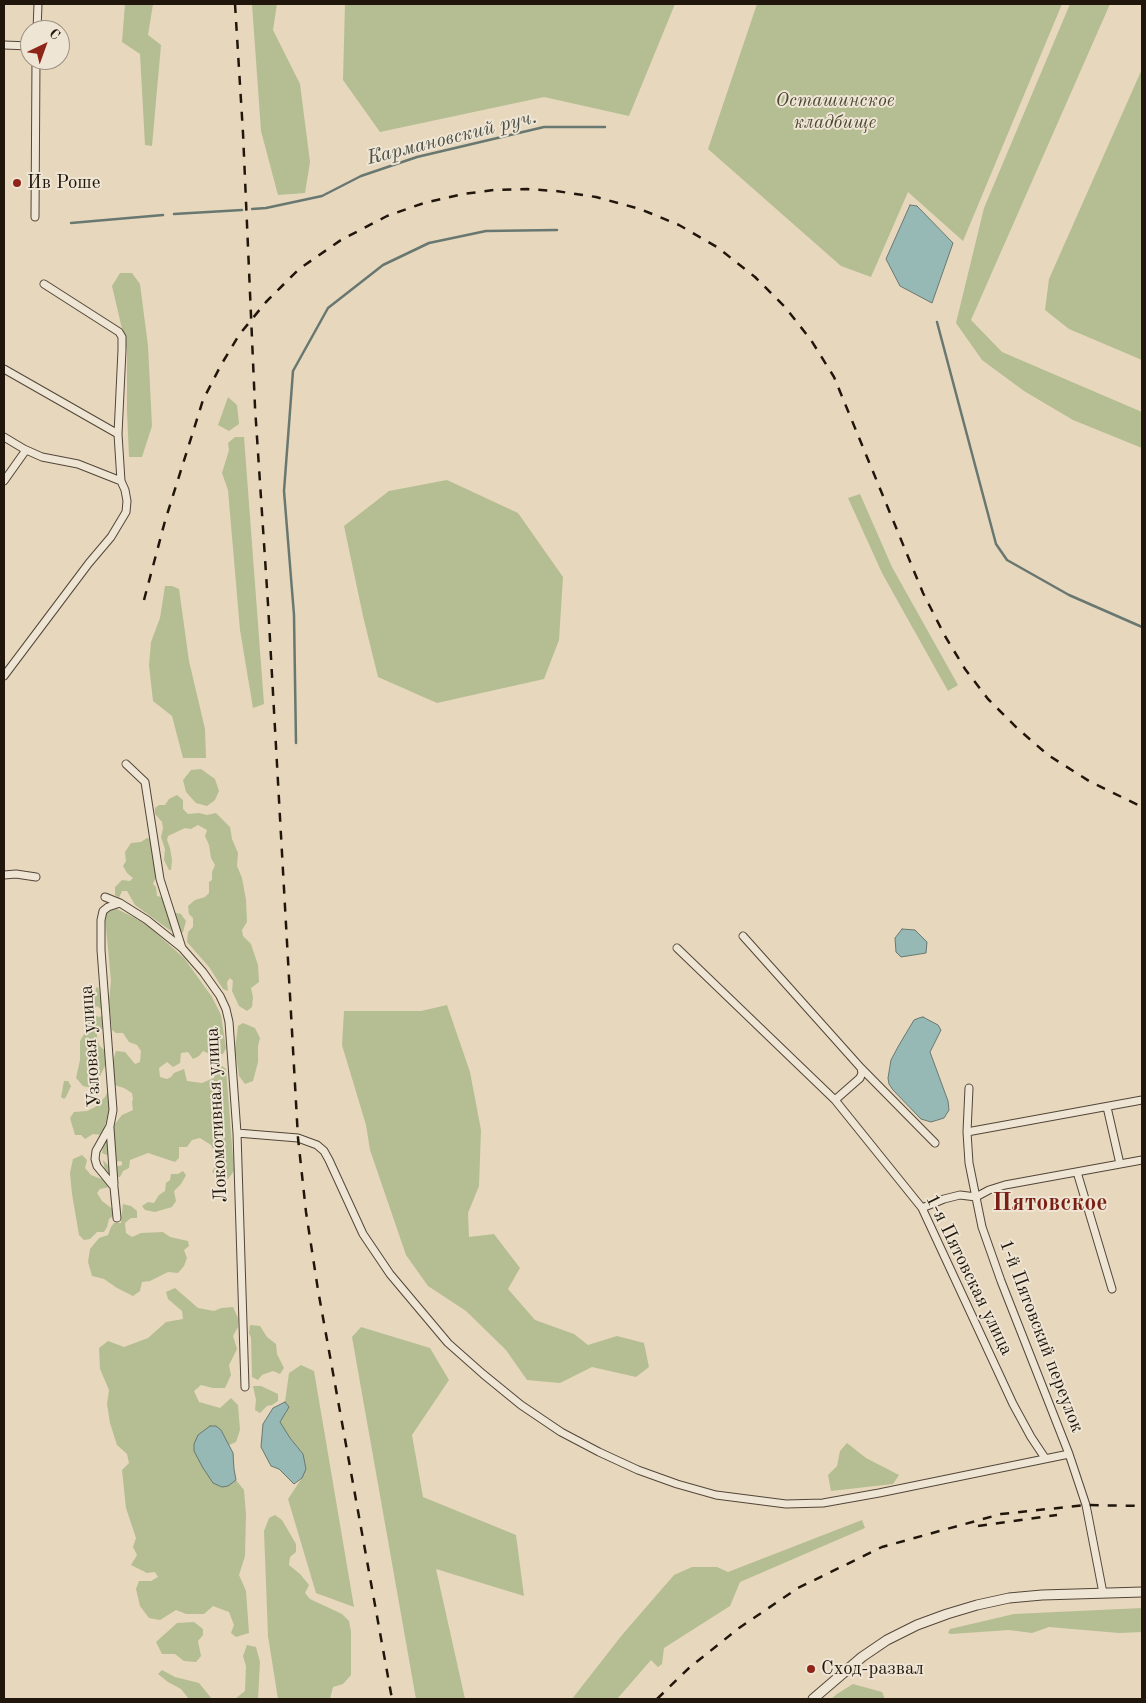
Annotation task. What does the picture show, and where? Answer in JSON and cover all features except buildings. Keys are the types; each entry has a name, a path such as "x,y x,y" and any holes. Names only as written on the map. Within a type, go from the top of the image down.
{"street":[{"path":"37,20 38,4"},
{"path":"4,46 20,46"},
{"path":"35,217 36,70"},
{"path":"4,676 111,537 126,512 127,501 121,481 118,434 122,337 120,332 44,284"},
{"path":"4,369 118,434"},
{"path":"4,437 42,457 78,464 121,481"},
{"path":"4,480 26,450"},
{"path":"126,764 145,782 160,879 182,948"},
{"path":"4,875 16,874 36,877"},
{"name":"Локомотивная улица","path":"105,897 120,903 147,920 182,948 203,972 220,996 226,1009 229,1022 237,1133 245,1387"},
{"name":"Узловая улица","path":"114,1187 95,1159 96,1151 110,1126 113,1110 101,950 101,920 103,912 108,907 120,903"},
{"path":"743,936 861,1068 935,1143"},
{"name":"1-я Пятовская улица","path":"677,948 835,1100 922,1208 1013,1404 1045,1458"},
{"path":"835,1100 860,1078 861,1068"},
{"name":"1-й Пятовский переулок","path":"968,1088 967,1132 969,1163 982,1227 1001,1281 1069,1454 1086,1505 1103,1593"},
{"path":"967,1132 1107,1108 1142,1100"},
{"path":"1107,1108 1120,1164"},
{"path":"110,1126 117,1218"},
{"path":"237,1133 298,1138 317,1145 324,1151 329,1160 363,1234 396,1280 448,1343 521,1405 561,1432 638,1470 716,1495 786,1504 823,1503 879,1494 1069,1454"},
{"path":"922,1208 960,1195 976,1197 1005,1185 1142,1160"},
{"path":"1077,1172 1112,1289"},
{"path":"813,1699 832,1681 874,1648 917,1625 947,1614 1009,1598 1042,1595 1142,1592"}],"green space":[{"path":"125,4 153,4 148,35 161,45 152,146 145,145 140,54 122,42"},
{"path":"252,4 277,4 273,30 300,84 310,162 305,193 278,195 261,131"},
{"path":"345,4 675,4 629,116 544,97 380,132 343,80"},
{"name":"Осташинское кладбище","path":"757,4 1062,4 963,241 908,192 871,277 841,266 708,149"},
{"path":"1070,4 1110,4 971,320 1002,352 1142,412 1142,448 1073,420 1024,391 982,360 956,323 984,208"},
{"path":"1142,69 1142,360 1069,329 1045,310 1049,279"},
{"path":"120,273 132,273 140,284 148,346 152,426 142,457 129,457 127,350 112,286"},
{"path":"228,397 237,405 239,424 229,431 218,425"},
{"path":"235,437 244,437 264,704 253,708 240,630 228,490 222,473 229,450 228,443"},
{"path":"447,480 518,513 563,577 559,640 544,679 437,703 378,677 344,526 389,491"},
{"path":"860,494 892,567 958,685 948,691 882,573 848,498"},
{"path":"165,586 179,589 189,661 205,729 206,758 183,758 172,716 153,701 149,665 151,642 160,618"},
{"path":"201,769 215,779 219,791 215,800 207,806 196,803 186,792 183,780 191,770"},
{"path":"177,795 183,800 183,809 188,814 199,813 207,815 216,813 230,827 232,839 238,853 237,866 242,878 246,900 247,922 242,930 243,936 251,944 258,965 259,982 251,988 253,997 252,1007 247,1011 239,1006 232,991 233,981 230,978 227,982 228,991 223,989 209,967 187,942 188,932 193,927 193,918 189,914 188,906 209,893 209,882 212,880 212,872 215,865 205,836 207,830 198,825 191,829 185,828 168,836 167,840 172,860 171,870 169,870 164,860 165,849 161,837 162,822 155,814 155,808 159,805 165,805 169,799"},
{"path":"147,838 153,839 157,849 153,858 158,871 153,884 156,887 157,896 166,898 172,912 181,914 186,921 183,932 178,936 135,905 127,891 122,891 119,898 115,895 115,887 122,880 130,881 133,878 123,866 126,861 125,852 131,843 141,842"},
{"path":"117,909 148,926 184,958 212,997 221,1015 226,1048 223,1054 210,1054 203,1051 193,1059 188,1052 181,1053 180,1063 173,1067 167,1062 159,1068 160,1077 167,1079 174,1073 184,1069 187,1081 202,1083 214,1078 217,1068 222,1066 226,1069 234,1171 228,1179 212,1172 219,1161 211,1145 200,1138 192,1140 187,1147 179,1147 179,1158 175,1162 148,1153 130,1160 129,1168 123,1171 120,1177 113,1177 109,1187 100,1189 97,1193 102,1201 114,1210 114,1215 109,1219 104,1232 97,1232 90,1239 84,1240 79,1235 72,1194 70,1173 73,1159 82,1155 87,1160 85,1168 91,1175 101,1179 106,1176 103,1160 109,1166 122,1165 122,1162 115,1162 109,1156 102,1153 105,1138 110,1130 122,1115 133,1110 132,1093 114,1085 113,1061 116,1051 125,1052 135,1064 140,1062 141,1051 137,1045 129,1042 123,1033 116,1033 112,1030 109,1001 111,981 105,916 109,911"},
{"path":"98,987 104,1007 101,1009 97,1006 93,1008 91,1000 95,996 96,988"},
{"path":"447,1005 470,1072 481,1130 479,1186 468,1213 469,1237 494,1234 520,1268 508,1289 535,1320 574,1334 588,1345 617,1336 644,1343 649,1367 636,1377 592,1367 560,1383 527,1380 506,1350 466,1311 428,1286 406,1255 370,1150 366,1125 342,1045 344,1011 421,1011"},
{"path":"103,1015 105,1025 97,1032 97,1037 99,1045 106,1055 105,1066 98,1083 92,1088 83,1086 76,1078 80,1060 80,1041 87,1029 87,1020"},
{"path":"243,1023 255,1028 260,1038 258,1062 253,1081 245,1084 239,1076 235,1049 238,1026"},
{"path":"64,1081 68,1081 71,1086 64,1099 61,1097"},
{"path":"107,1093 109,1094 109,1112 102,1135 93,1134 85,1139 81,1135 75,1135 70,1118 74,1112 87,1111 95,1107"},
{"path":"183,1171 186,1175 174,1191 176,1201 172,1207 155,1212 145,1210 142,1206 148,1202 154,1203 159,1195 165,1191 166,1183 170,1180 171,1174 178,1174"},
{"path":"123,1204 131,1206 137,1211 137,1218 131,1218 125,1223 126,1233 132,1237 141,1233 163,1232 170,1237 188,1241 189,1246 184,1250 187,1258 184,1266 178,1273 168,1272 150,1281 142,1282 140,1291 133,1296 104,1279 92,1276 88,1262 90,1249 99,1238 108,1235 114,1223 121,1223"},
{"path":"175,1288 198,1308 214,1311 233,1307 238,1318 238,1327 233,1336 237,1349 229,1365 231,1375 225,1388 201,1385 194,1391 199,1402 220,1408 231,1398 238,1405 240,1430 236,1442 229,1445 221,1430 222,1487 228,1486 236,1480 244,1490 246,1514 245,1556 239,1575 246,1591 249,1633 236,1637 231,1633 234,1625 229,1612 213,1606 204,1614 186,1614 176,1610 160,1620 149,1618 140,1606 136,1589 139,1581 151,1581 158,1577 155,1572 147,1573 131,1565 137,1555 133,1547 136,1538 126,1508 122,1470 129,1463 127,1454 117,1445 110,1423 107,1404 109,1390 100,1369 99,1348 108,1341 124,1347 148,1338 166,1322 183,1319 182,1311 168,1299 166,1292"},
{"path":"250,1325 260,1326 267,1337 276,1344 277,1354 284,1368 280,1374 273,1371 262,1375 258,1380 252,1377"},
{"path":"361,1327 430,1348 449,1380 412,1435 423,1497 516,1535 524,1596 436,1569 465,1699 416,1699 352,1337"},
{"path":"301,1365 314,1371 354,1607 316,1593 288,1499 302,1478 303,1454 279,1422 289,1407 285,1402 289,1373"},
{"path":"253,1386 261,1386 278,1394 278,1401 267,1406 260,1413 255,1410 256,1400"},
{"path":"847,1443 866,1458 899,1475 893,1484 831,1491 828,1475 837,1466 840,1451"},
{"path":"275,1515 282,1520 296,1544 296,1552 290,1557 289,1565 309,1585 305,1593 310,1599 342,1614 349,1621 351,1632 351,1675 343,1684 333,1687 330,1699 278,1699 268,1636 264,1531 269,1518"},
{"path":"862,1520 865,1528 740,1582 730,1606 664,1648 662,1664 658,1667 651,1660 617,1699 572,1699 622,1635 674,1575 692,1567 717,1567 728,1572"},
{"path":"1142,1608 1142,1632 1119,1633 1049,1627 1032,1633 1009,1630 948,1633 950,1629 1014,1614"},
{"path":"194,1622 203,1629 203,1635 198,1641 201,1656 196,1662 184,1661 175,1654 162,1654 156,1642 177,1623"},
{"path":"247,1645 256,1647 260,1662 258,1699 235,1699 245,1691 246,1666 243,1656"},
{"path":"162,1670 175,1677 199,1683 212,1699 189,1699 181,1689 158,1674"},
{"path":"853,1684 882,1692 885,1699 831,1699"}],"water":[{"path":"910,205 917,206 953,243 932,303 900,286 886,259"},
{"path":"902,929 915,930 927,942 926,953 901,957 896,952 895,938"},
{"path":"923,1017 938,1025 941,1030 930,1052 948,1101 949,1110 944,1118 931,1122 921,1119 893,1090 888,1078 891,1060 899,1045 914,1020"},
{"path":"285,1402 289,1407 280,1422 303,1454 306,1469 302,1478 294,1484 279,1469 271,1466 261,1447 263,1424 273,1408"},
{"path":"210,1426 216,1426 221,1430 233,1453 236,1480 228,1486 222,1487 213,1483 194,1451 194,1444 198,1435"}],"waterway":[{"name":"Кармановский руч.","path":"252,209 266,208 322,196 361,176 417,157 544,127 605,127"},
{"name":"Кармановский руч.","path":"174,214 242,210"},
{"name":"Кармановский руч.","path":"71,223 163,215"},
{"path":"296,743 294,615 284,491 293,371 328,308 383,265 429,243 486,231 557,230"},
{"path":"937,322 996,544 1007,560 1069,595 1142,627"}],"railway":[{"path":"235,4 243,133 255,407 298,1138 306,1212 318,1290 392,1699"},
{"path":"144,600 165,521 203,400 239,335 266,302 299,269 341,240 387,216 424,203 463,194 494,190 527,189 596,197 640,209 679,225 717,247 755,277 785,307 811,340 834,377 923,593 945,636 965,669 988,699 1048,755 1089,781 1142,807"},
{"path":"657,1699 689,1668 739,1628 798,1588 882,1547 1001,1514 1086,1505 1142,1506"},
{"path":"978,1526 1057,1515"}],"place":[{"name":"Ив Роше","path":"17,183"},
{"name":"Сход-развал","path":"811,1669"}],"district":[{"name":"Пятовское","path":"1050,1204"}]}
